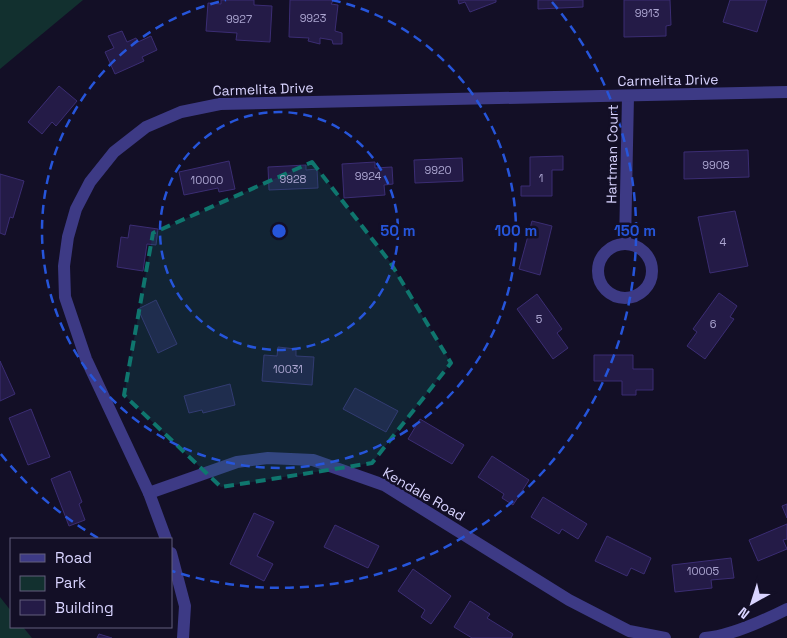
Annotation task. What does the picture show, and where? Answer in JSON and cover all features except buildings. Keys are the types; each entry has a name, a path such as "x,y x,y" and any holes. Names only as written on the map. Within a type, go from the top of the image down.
{"street":[{"name":"Carmelita Drive","path":"166,538 149,493 86,359 66,297 64,266 68,237 76,209 90,182 114,152 146,127 181,112 220,104 787,92"},
{"name":"Hartman Court","path":"625,244 628,96"},
{"path":"625,244 633,245 646,253 652,267 652,275 646,289 633,297 625,298 617,297 605,288 598,274 598,267 605,253 611,248 625,244"},
{"name":"Kendale Road","path":"149,493 237,462 268,458 313,460 384,485 569,600 629,631 665,638"},
{"path":"172,557 185,606 183,638"},
{"path":"704,638 714,637 765,620 787,609"}],"highlighted area":[{"path":"312,162 390,262 451,363 372,463 221,487 124,395 153,233"}],"green space":[{"path":"0,0 83,0 0,69"},
{"path":"0,597 10,610 10,628 24,628 32,638 0,638"}]}
